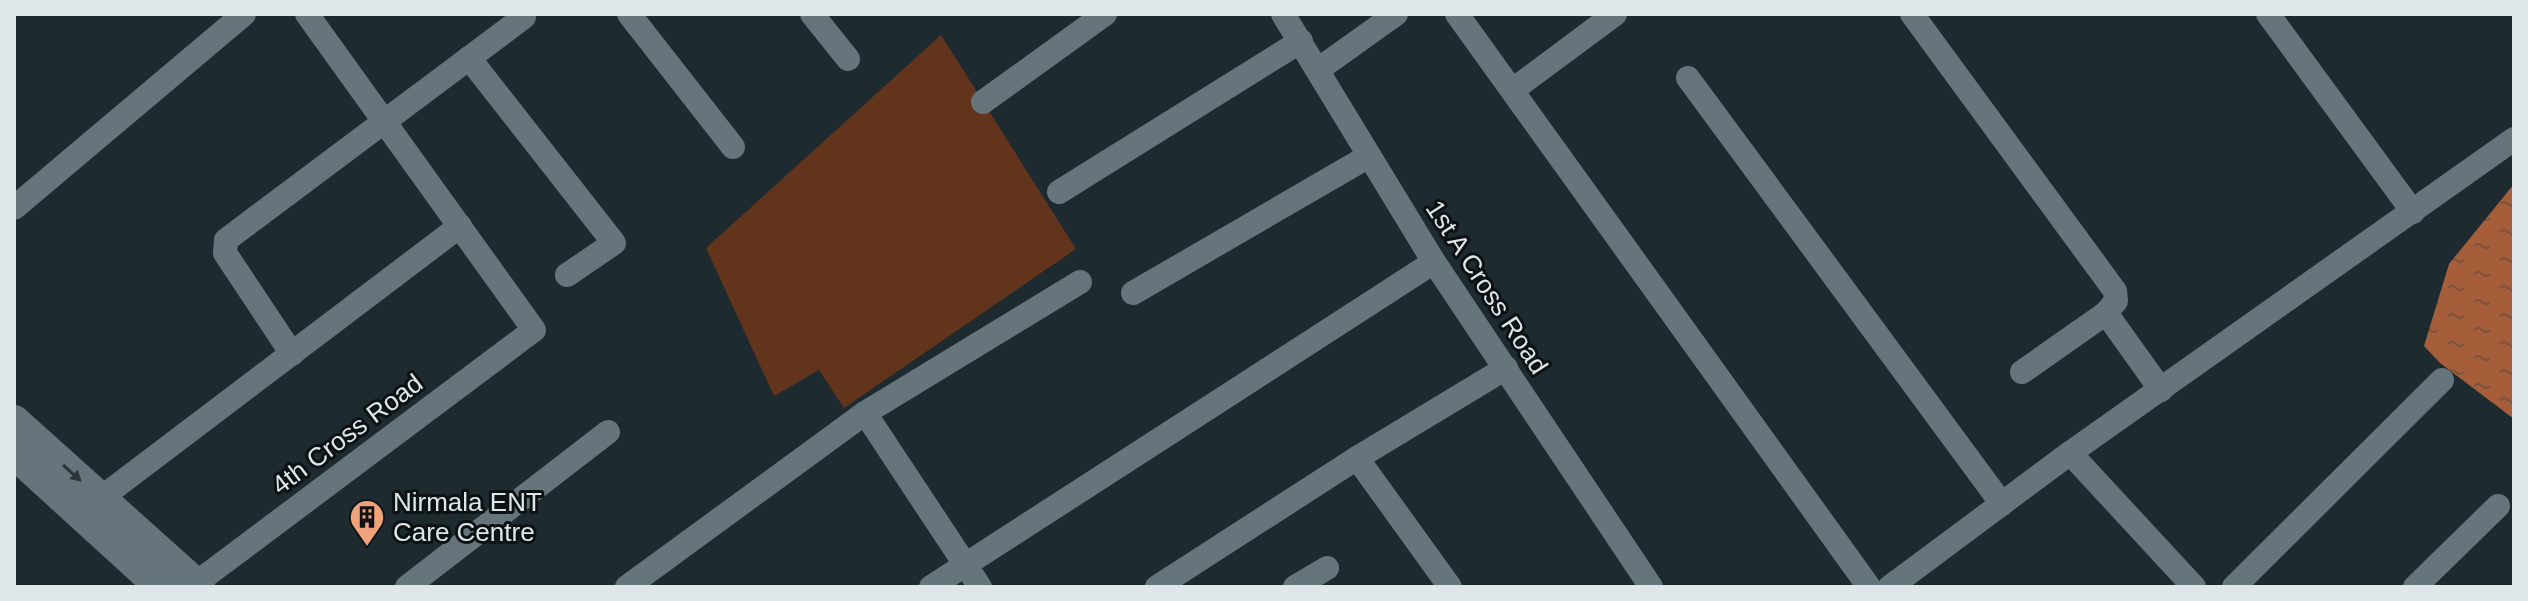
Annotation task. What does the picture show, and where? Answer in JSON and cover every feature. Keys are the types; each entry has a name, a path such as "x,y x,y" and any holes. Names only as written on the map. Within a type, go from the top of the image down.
{"street":[{"path":"14,208 244,14"},
{"path":"91,506 460,226 307,14"},
{"path":"292,354 225,253 226,240 524,17 522,14"},
{"path":"629,14 733,147"},
{"path":"812,14 848,59"},
{"path":"983,102 1105,14"},
{"name":"1st A Cross Road","path":"1283,14 1434,262 1651,587"},
{"path":"1319,69 1396,14"},
{"path":"1457,14 1514,89 1869,587"},
{"path":"1514,89 1615,14"},
{"path":"1912,14 2115,291 2116,301 2106,313 2022,372"},
{"path":"2268,14 2413,212"},
{"path":"1059,192 1301,41"},
{"path":"469,58 614,243 567,275"},
{"path":"1688,78 2002,504"},
{"path":"1890,587 2070,453 2514,139"},
{"path":"1133,293 1369,156"},
{"name":"4th Cross Road","path":"197,585 534,330 460,226"},
{"path":"931,587 1434,262"},
{"path":"627,587 865,413 1080,282"},
{"path":"2106,313 2161,390"},
{"path":"1168,584 1357,458 1506,368"},
{"path":"2234,587 2442,380"},
{"path":"865,413 980,587"},
{"path":"407,587 608,432"},
{"path":"17,438 91,506 197,585"},
{"path":"2070,453 2194,587"},
{"path":"1357,458 1450,587"},
{"path":"91,506 161,587"},
{"path":"2415,587 2498,506"},
{"path":"1295,587 1327,568"}],"shaded area":[{"path":"941,35 1076,249 844,408 819,370 774,396 706,248"}],"water":[{"path":"2514,184 2514,419 2440,363 2424,346 2449,264"}],"place":[{"name":"Nirmala ENT Care Centre","path":"367,548"}]}
